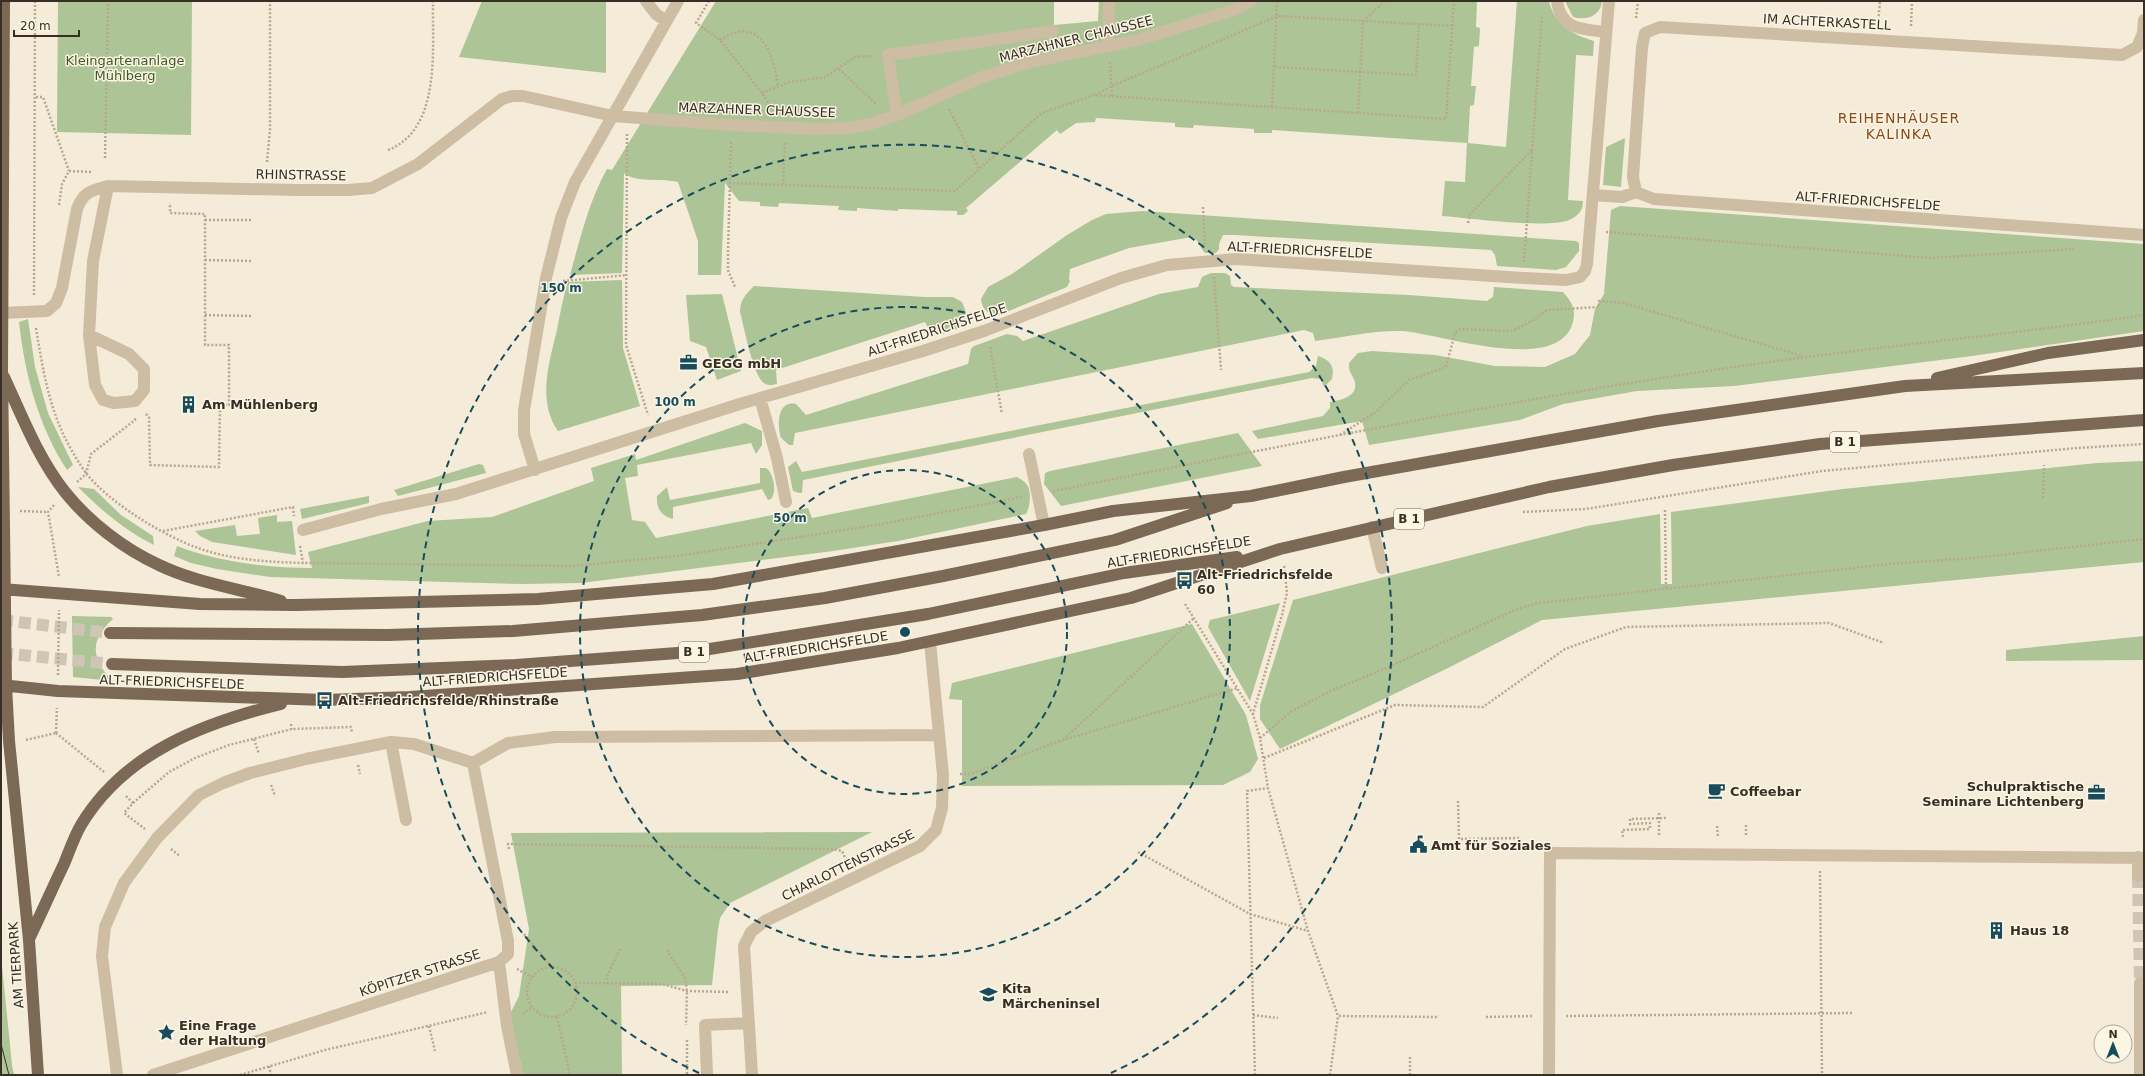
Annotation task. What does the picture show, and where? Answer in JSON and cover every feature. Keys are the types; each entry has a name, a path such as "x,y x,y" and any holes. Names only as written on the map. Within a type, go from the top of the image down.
{"main road":[{"path":"4,1 2,370 5,511 2,590 200,604 296,605 538,599 713,584 1044,525 1112,511 1251,496 1344,477 1658,421 1905,386 2144,372"},
{"path":"1905,386 2048,353 2144,340"},
{"path":"2,370 24,420 50,469 65,492 105,530 130,548 159,565 192,577 296,605"},
{"name":"B 1","path":"1268,552 1549,487 1673,464 1820,444 2144,420"},
{"name":"ALT-FRIEDRICHSFELDE","path":"110,633 388,636 513,631 702,615 833,596 943,576 1115,540 1251,496"},
{"name":"ALT-FRIEDRICHSFELDE","path":"3,684 58,691 294,700 410,697 730,674 861,655 930,642 1131,598 1268,552"},
{"name":"ALT-FRIEDRICHSFELDE","path":"112,664 342,672 516,665 691,652 928,614 1124,573 1268,552"},
{"name":"AM TIERPARK","path":"2,590 3,684 29,940 38,1075"},
{"path":"29,940 81,826 102,797 140,761 174,740 224,720 294,700"}],"street":[{"path":"646,1 656,14 666,21"},
{"path":"535,470 524,434 524,410 546,278 561,218 575,182 678,1"},
{"path":"1108,45 1109,1"},
{"name":"MARZAHNER CHAUSSEE","path":"612,116 731,125 816,129 849,128 894,116 980,78 1027,62 1138,40 1172,28 1234,10 1251,1"},
{"path":"1557,1 1558,9 1564,20 1572,27 1606,32"},
{"name":"ALT-FRIEDRICHSFELDE","path":"304,530 381,509 456,494 535,470 653,431 984,331 1142,271 1167,265 1236,259 1523,278 1566,280 1580,277 1585,271 1587,264 1609,1"},
{"name":"IM ACHTERKASTELL","path":"1636,192 1633,177 1644,33 1660,27 2122,55 2137,47 2143,32 2144,20"},
{"path":"894,116 888,55 1053,31"},
{"name":"RHINSTRASSE","path":"34,312 47,311 56,303 62,288 77,209 82,197 91,191 108,186 297,190 348,190 372,188 418,164 488,109 502,99 512,96 523,96 612,116"},
{"path":"89,335 130,354 144,369 144,390 135,401 114,403 103,400 95,385 89,335 93,261 108,186"},
{"path":"1593,195 1622,197 1636,192"},
{"name":"ALT-FRIEDRICHSFELDE","path":"1636,192 1654,199 2144,235"},
{"path":"2,313 34,312"},
{"path":"760,398 778,458 786,502"},
{"path":"1029,454 1044,525"},
{"path":"1372,527 1382,568"},
{"name":"CHARLOTTENSTRASSE","path":"752,1075 744,946 752,932 765,921 926,842 936,830 942,808 943,775 930,642"},
{"path":"116,1075 102,956 105,927 124,883 157,838 199,795 223,783 250,773 306,759 391,742 414,744 473,764 508,742 555,737 938,735"},
{"path":"391,742 406,820"},
{"name":"KÖPITZER STRASSE","path":"153,1075 499,962 508,954 508,941 473,764"},
{"path":"1549,1075 1550,854 2141,858 2138,876"},
{"path":"499,962 504,1008 517,1075"},
{"path":"2140,982 2140,1075"},
{"path":"707,1075 705,1025 749,1023"}],"path":[{"path":"35,1 36,97 34,312 43,377 64,436 86,474 121,506 162,531 183,542 207,550 278,562 573,566 677,556 883,524 1503,405 1713,370 1805,357 2028,332 2144,316"},
{"path":"105,158 108,1"},
{"path":"267,162 270,129 270,1"},
{"path":"388,150 400,145 424,114 431,88 433,1"},
{"path":"709,1 696,23 720,40 762,93 782,127"},
{"path":"1272,107 1278,16 1277,1"},
{"path":"1358,113 1363,21 1385,1"},
{"path":"1094,95 1446,119 1454,1"},
{"path":"1877,39 1880,1"},
{"path":"1910,41 1912,1"},
{"path":"1523,278 1542,9"},
{"path":"729,183 955,191 1042,114 1094,95 1278,16 1452,26"},
{"path":"1275,67 1416,75 1419,24"},
{"path":"720,40 737,31 748,31 764,42 772,54 778,87"},
{"path":"1108,45 1112,97"},
{"path":"762,93 790,82 825,77 840,69 855,58 888,55"},
{"path":"840,69 894,116"},
{"path":"36,97 43,96 69,171"},
{"path":"942,96 979,169"},
{"path":"627,117 626,345 653,431"},
{"path":"731,125 728,270 735,287"},
{"path":"1468,223 1470,214 1533,149"},
{"path":"783,185 784,154"},
{"path":"135,401 149,417 150,465 219,467 220,405 229,405 229,345 205,345 205,214 170,213 170,187"},
{"path":"1202,208 1205,248 1211,260"},
{"path":"205,220 253,220"},
{"path":"1589,231 1930,258 2075,248"},
{"path":"205,260 252,261"},
{"path":"546,278 566,281 627,275"},
{"path":"1215,290 1221,370"},
{"path":"1338,436 1377,411 1409,380 1446,367 1455,333 1460,329 1512,331 1532,321 1547,310 1599,306 1599,301 1623,303 1805,357"},
{"path":"205,315 251,316"},
{"path":"992,354 1002,414"},
{"path":"86,474 91,454 118,433"},
{"path":"1586,509 1822,471 2077,448 2144,444"},
{"path":"2043,498 2044,464"},
{"path":"162,531 293,507 295,519"},
{"path":"1666,510 1666,589"},
{"path":"5,511 48,512 59,573 58,691 56,733"},
{"path":"1260,738 1292,711 1328,692 1384,670 1517,609 1538,603 1889,564 1973,558 2144,539"},
{"path":"300,544 304,563"},
{"path":"1253,714 1287,593 1284,566"},
{"path":"1185,604 1253,714 1260,738 1268,788 1308,931 1338,1016 1330,1075"},
{"path":"1063,740 1194,618"},
{"path":"1264,758 1395,705 1483,707 1565,648 1626,627 1829,623 1884,643"},
{"path":"943,775 970,774 1063,740 1238,688"},
{"path":"157,838 124,813 133,802 168,772 195,758 228,745 292,729 291,724"},
{"path":"9,741 35,740 56,733"},
{"path":"56,733 105,774 133,802"},
{"path":"1255,1075 1247,791 1268,788"},
{"path":"1458,801 1459,839 1520,838"},
{"path":"1659,813 1659,838"},
{"path":"1623,838 1622,830 1650,829 1650,824 1630,824 1630,819 1667,818"},
{"path":"1746,825 1746,839"},
{"path":"508,844 833,849 842,851 853,877"},
{"path":"1138,852 1250,914 1308,931"},
{"path":"1820,855 1822,1075"},
{"path":"523,933 552,967 566,972 576,983 577,994 574,1004 567,1012 557,1016 544,1015 533,1008 528,998 528,986 532,977 541,970 552,967"},
{"path":"607,984 607,976 620,949"},
{"path":"667,950 685,978 687,991"},
{"path":"515,968 532,977"},
{"path":"576,983 662,984 687,991 747,992"},
{"path":"240,1075 269,1066 504,1008"},
{"path":"1486,1016 1852,1013"},
{"path":"1253,1015 1278,1018"},
{"path":"557,1016 570,1075"},
{"path":"1338,1016 1439,1016"},
{"path":"429,1026 434,1051"},
{"path":"1410,1057 1410,1075"},
{"path":"269,1066 271,1075"}],"green space":[{"name":"Kleingartenanlage Mühlberg","path":"58,1 192,1 191,135 57,132"},
{"path":"482,1 606,1 606,73 459,57"},
{"path":"716,1 1054,1 1054,25 1098,21 1099,1 1477,1 1476,27 1480,28 1479,46 1474,47 1471,86 1476,86 1474,105 1470,106 1468,143 1506,147 1517,1 1549,1 1555,16 1560,22 1572,32 1594,41 1593,56 1576,55 1568,200 1583,201 1582,208 1575,217 1569,220 1544,223 1508,222 1442,216 1445,181 1465,182 1467,143 1272,130 1272,133 1254,133 1254,129 1194,125 1193,128 1175,127 1175,123 1096,118 1095,122 1076,123 1060,134 1057,130 966,208 968,211 963,215 957,215 957,211 898,209 898,211 857,208 857,211 838,210 839,206 779,203 778,207 760,206 760,202 739,201 725,183 721,275 698,275 698,241 678,182 635,178 624,173 622,273 570,275 590,207 607,169 612,170"},
{"path":"1565,1 1602,1 1596,14 1588,18 1578,18 1573,17"},
{"path":"1625,138 1621,187 1603,185 1606,147"},
{"path":"1620,206 2144,244 2144,331 1972,356 1734,386 1637,391 1563,404 1520,420 1369,445 1362,421 1258,439 1252,431 1323,416 1330,408 1330,402 1347,397 1354,391 1355,382 1350,371 1349,363 1358,353 1372,351 1435,355 1495,366 1545,367 1575,354 1590,335 1595,309 1604,294 1611,210"},
{"path":"1142,211 1576,241 1579,243 1579,251 1566,267 1556,270 1497,266 1495,255 1491,250 1235,235 1223,235 1219,244 1219,249 1216,253 1205,253 1197,240 1192,237 1129,248 1070,269 1070,281 1067,287 999,315 989,313 984,309 981,299 988,287 1012,274 1067,235 1092,220 1106,214"},
{"path":"1211,273 1225,273 1230,276 1231,285 1234,287 1409,295 1487,301 1493,297 1494,287 1563,292 1573,307 1574,315 1572,325 1561,339 1544,347 1521,349 1495,348 1403,331 1370,333 1315,341 1313,333 1304,330 795,433 793,445 789,445 781,438 779,427 780,415 785,406 790,404 796,404 806,415 968,364 971,349 974,346 1007,334 1017,336 1023,341 1159,294 1198,287 1202,277"},
{"path":"622,280 623,348 640,406 558,431 548,407 546,395 548,369 568,282"},
{"path":"754,286 924,297 953,297 962,302 967,315 966,321 960,328 940,335 931,333 925,322 776,370 777,384 769,385 760,379 756,371 749,350 740,312 742,301"},
{"path":"722,294 741,371 717,380 706,347 690,341 686,295"},
{"path":"28,319 35,367 48,413 73,465 67,470 48,435 34,399 29,380 19,322"},
{"path":"1318,356 1326,359 1331,364 1333,370 1332,379 1324,387 1321,379 1312,378 803,480 802,493 793,491 788,467 796,461 802,472 1309,372 1316,366"},
{"path":"745,423 762,431 762,445 756,454 751,443 637,465 638,476 625,478 632,520 645,522 656,538 808,508 812,518 1017,477 1025,482 1029,488 1029,507 1026,514 898,541 833,551 581,583 521,584 270,577 217,569 191,563 174,556 177,546 193,552 243,563 278,567 312,568 308,552 428,521 492,517 594,481 591,468 635,454 636,460"},
{"path":"1238,433 1262,466 1061,506 1044,484 1045,473 1050,471"},
{"path":"2144,461 2144,562 1542,620 1446,669 1280,749 1260,719 1260,705 1293,600 1587,526 1660,514 1661,584 1672,584 1671,512 1843,489 2097,463"},
{"path":"479,464 483,465 486,473 398,496 394,490"},
{"path":"760,468 766,468 773,478 774,492 771,499 768,500 762,489 673,507 673,519 662,514 658,508 657,496 667,487 670,500 760,483"},
{"path":"78,487 94,489 121,515 153,536 154,545 113,519"},
{"path":"369,496 369,503 302,519 300,509"},
{"path":"277,515 277,522 292,521 296,555 212,542 200,536 195,531 235,525 237,536 260,534 258,518"},
{"path":"1280,603 1250,701 1208,627 1210,620"},
{"path":"72,616 111,617 113,619 100,635 96,650 100,665 113,681 73,677"},
{"path":"1192,624 1246,715 1258,759 1250,772 1223,785 962,786 962,700 949,699 952,683"},
{"path":"2144,636 2144,660 2006,661 2006,650"},
{"path":"872,832 730,903 720,918 712,985 621,986 622,1075 523,1075 510,1014 519,996 529,929 511,833"},
{"path":"1,956 12,1065 14,1075 1,1075"}],"tunnel":[{"path":"1,620 110,633"},
{"path":"1,653 112,664"},
{"path":"2138,876 2140,983"}],"tram line":[{"path":"1,1044 9,1075"}],"place":[{"name":"GEGG mbH","path":"689,363"},
{"name":"Am Mühlenberg","path":"189,404"},
{"name":"Alt-Friedrichsfelde 60","path":"1184,581"},
{"name":"Alt-Friedrichsfelde/Rhinstraße","path":"325,700"},
{"name":"Coffeebar","path":"1717,791"},
{"name":"Schulpraktische Seminare Lichtenberg","path":"2097,793"},
{"name":"Amt für Soziales","path":"1418,845"},
{"name":"Haus 18","path":"1997,930"},
{"name":"Kita Märcheninsel","path":"989,995"},
{"name":"Eine Frage der Haltung","path":"166,1032"}],"district":[{"name":"REIHENHÄUSER KALINKA","path":"1899,126"}]}
